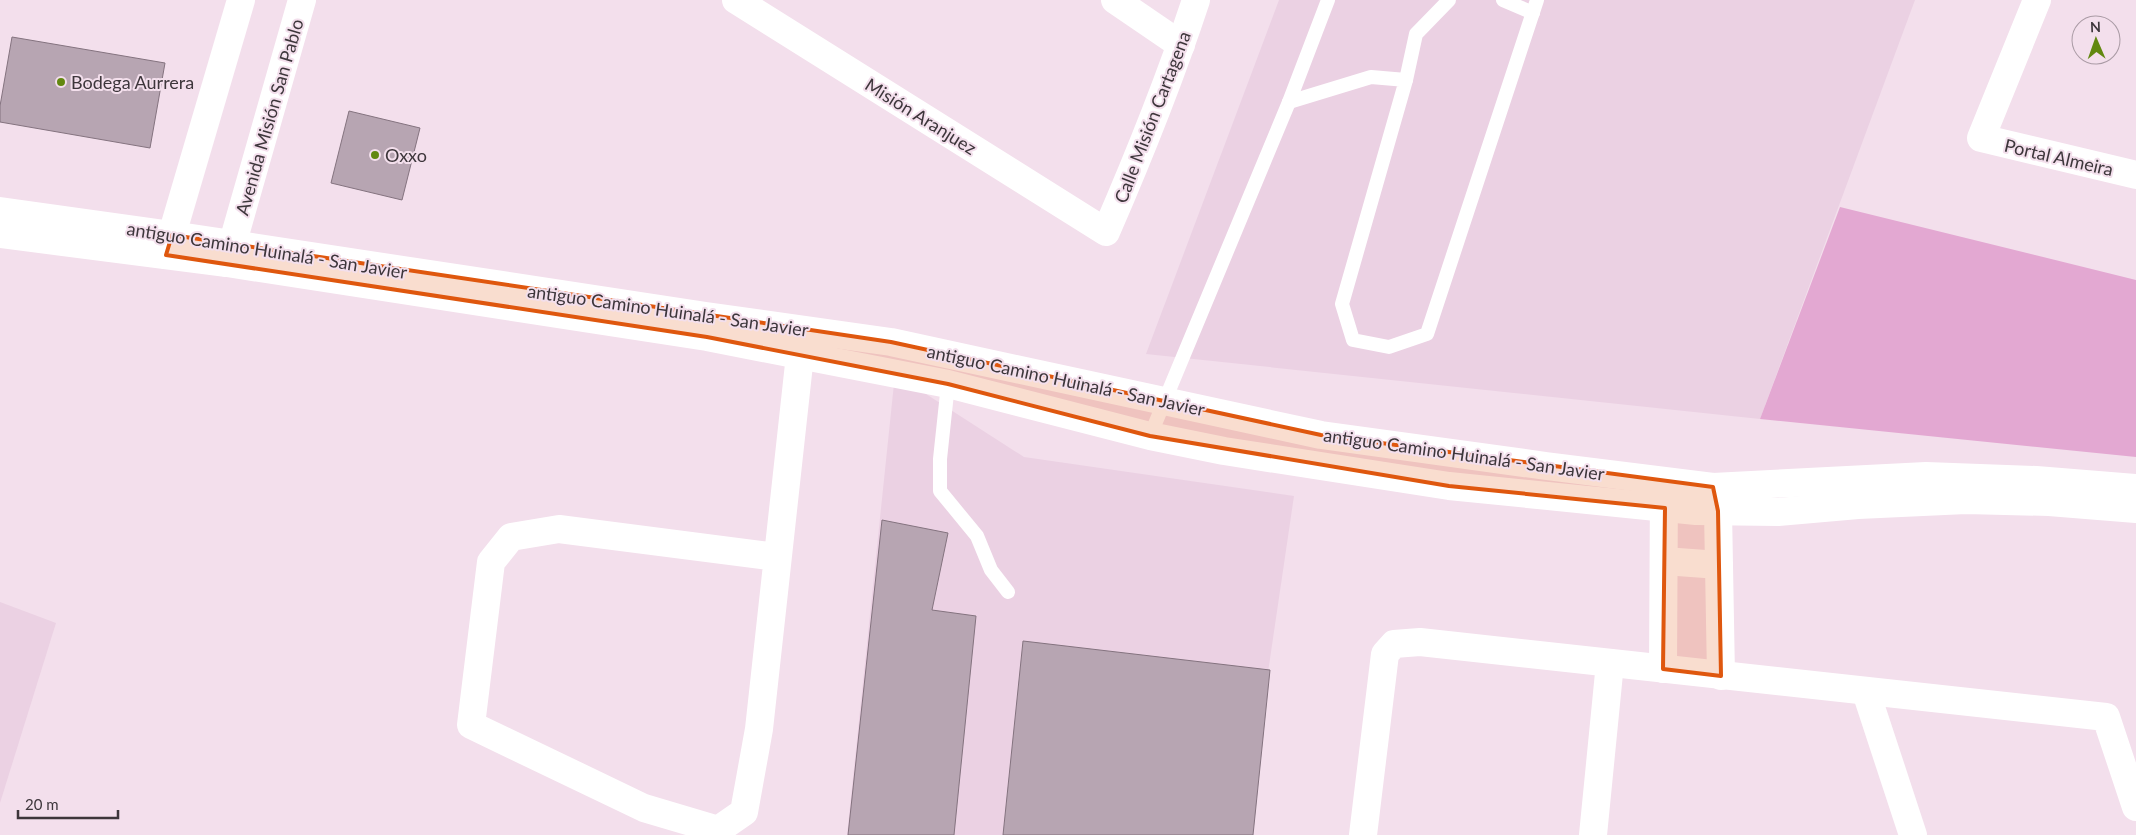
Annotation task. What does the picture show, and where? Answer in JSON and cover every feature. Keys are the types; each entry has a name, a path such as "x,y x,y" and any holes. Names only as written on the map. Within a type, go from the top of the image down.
{"street":[{"path":"169,245 241,0"},
{"name":"Misión Aranjuez","path":"736,0 1106,232"},
{"path":"1115,0 1181,45"},
{"name":"Calle Misión Cartagena","path":"1106,232 1130,179 1196,0"},
{"name":"Portal Almeira","path":"2037,0 1981,138 2136,175"},
{"name":"Avenida Misión San Pablo","path":"230,254 298,1"},
{"name":"antiguo Camino Huinalá - San Javier","path":"0,212 169,245"},
{"path":"0,234 169,245 230,254 697,336 948,384 1150,436 1224,451 1449,486 1665,508 1716,499 1778,512 1858,505 1966,500 2049,502 2136,509"},
{"name":"antiguo Camino Huinalá - San Javier","path":"230,254 686,313 891,342 1321,435 1664,481 1716,499 1926,476 2036,480 2136,488"},
{"path":"777,557 559,529 511,537 492,562 471,725 644,808 718,830 744,812 759,729 800,355"},
{"path":"1663,668 1664,481"},
{"path":"1716,499 1722,676"},
{"path":"1664,561 1719,565"},
{"path":"1363,835 1385,654 1394,644 1420,642 2106,717 2136,807"},
{"path":"1593,835 1610,663"},
{"path":"1866,692 1913,835"}],"lane":[{"path":"1150,436 1289,102 1328,0"},
{"path":"1449,0 1416,34 1406,80 1342,304 1353,340 1389,347 1427,334 1535,6 1503,0"},
{"path":"1289,102 1371,77 1406,80"},
{"path":"948,384 940,458 940,491 977,536 991,570 1008,592"}],"highlighted area":[{"path":"172,235 891,342 1321,435 1713,487 1718,511 1721,676 1663,669 1665,508 1449,486 1150,436 948,384 707,337 166,255"}],"shaded area":[{"path":"1279,0 1915,0 1760,419 1146,354"},
{"path":"1840,207 2136,280 2136,457 1760,419"},
{"path":"895,374 1024,457 1294,496 1244,835 847,835"},
{"path":"0,602 56,623 0,803"}],"building":[{"path":"12,37 165,63 150,148 0,122 0,106"},
{"name":"Oxxo","path":"349,111 420,128 402,200 331,183"},
{"path":"882,520 948,533 932,610 976,616 954,835 848,835"},
{"path":"1023,641 1270,670 1253,835 1003,835"}],"place":[{"name":"Bodega Aurrera","path":"61,82"},
{"name":"Oxxo","path":"375,155"}]}
